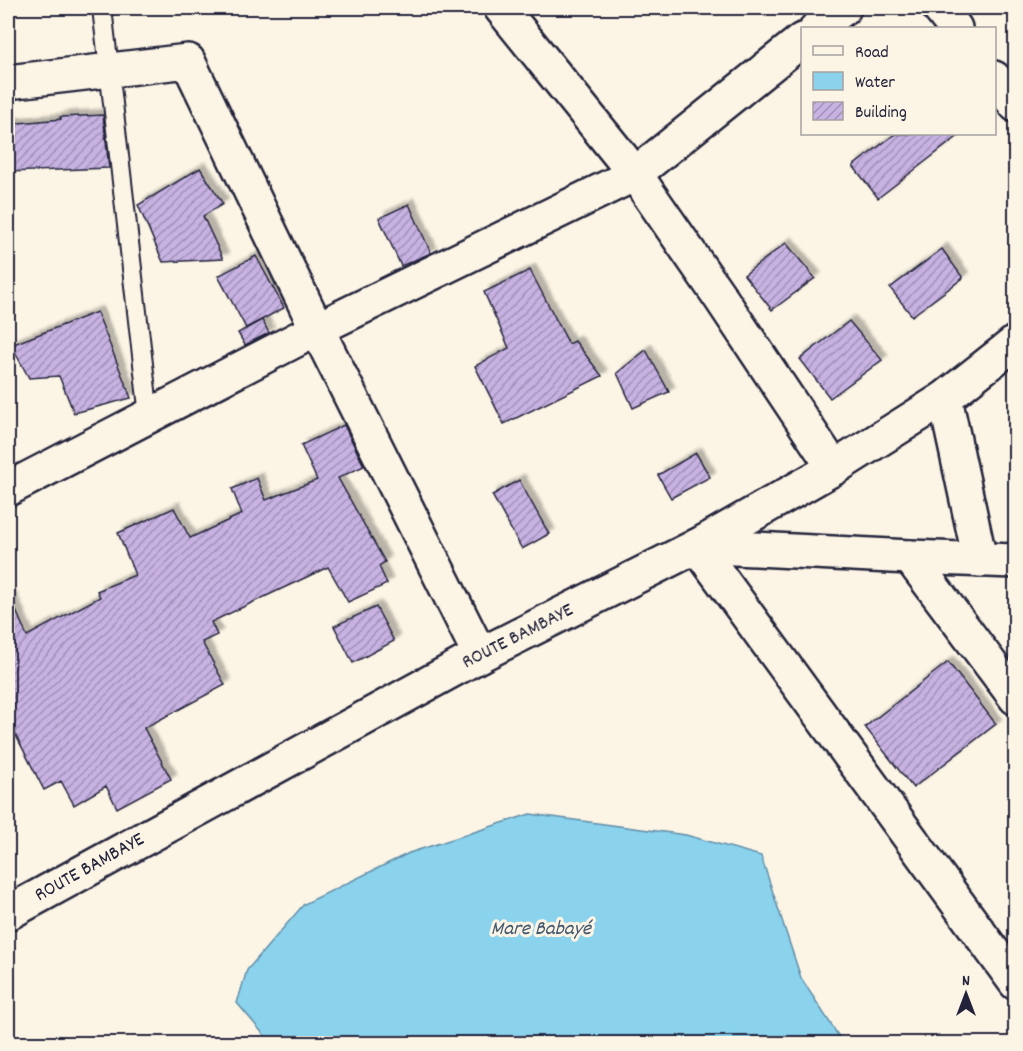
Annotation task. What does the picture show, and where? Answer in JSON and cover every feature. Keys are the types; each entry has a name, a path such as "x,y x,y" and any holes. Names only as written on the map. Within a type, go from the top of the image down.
{"street":[{"path":"501,8 634,174 720,297 834,468"},
{"path":"818,27 844,8"},
{"path":"939,8 954,27"},
{"path":"8,489 317,328 634,174 801,41"},
{"path":"8,82 188,61 317,328 480,655"},
{"path":"996,80 1016,105"},
{"name":"ROUTE BAMBAYE","path":"8,913 480,655 697,546 834,468 945,398 1016,342"},
{"path":"945,398 980,560"},
{"path":"697,546 1016,561"},
{"path":"697,546 1016,983"},
{"path":"910,557 1016,698"}],"lane":[{"path":"102,8 149,416"}],"water":[{"name":"Mare Babayé","path":"530,814 686,835 761,856 801,978 843,1043 271,1043 237,1003 247,970 304,904 409,853"}],"building":[{"path":"103,115 109,168 8,172 8,124 61,119 60,117"},
{"path":"894,135 960,135 878,198 853,166"},
{"path":"200,168 223,204 203,216 223,259 163,262 138,205"},
{"path":"409,204 431,253 401,266 379,218"},
{"path":"786,243 815,278 772,310 744,275"},
{"path":"942,249 963,278 912,316 890,288"},
{"path":"256,256 284,308 246,328 218,276"},
{"path":"530,270 569,344 575,341 602,376 504,424 475,366 509,348 484,292"},
{"path":"97,312 131,398 74,413 59,376 29,378 11,345"},
{"path":"262,320 269,333 245,345 238,333"},
{"path":"849,321 882,360 830,398 800,359"},
{"path":"646,350 669,392 633,408 617,373"},
{"path":"344,425 364,466 338,478 385,562 379,566 387,584 348,602 328,567 211,622 217,635 202,642 225,685 144,728 171,779 117,808 106,786 74,805 61,781 44,790 8,720 8,592 27,636 100,597 97,591 135,575 118,533 174,508 190,538 242,514 232,489 257,478 266,500 317,480 301,445"},
{"path":"696,453 710,477 671,498 658,475"},
{"path":"519,480 549,534 522,549 492,495"},
{"path":"376,607 394,641 353,663 334,626"},
{"path":"948,662 996,724 913,788 865,727"}]}
